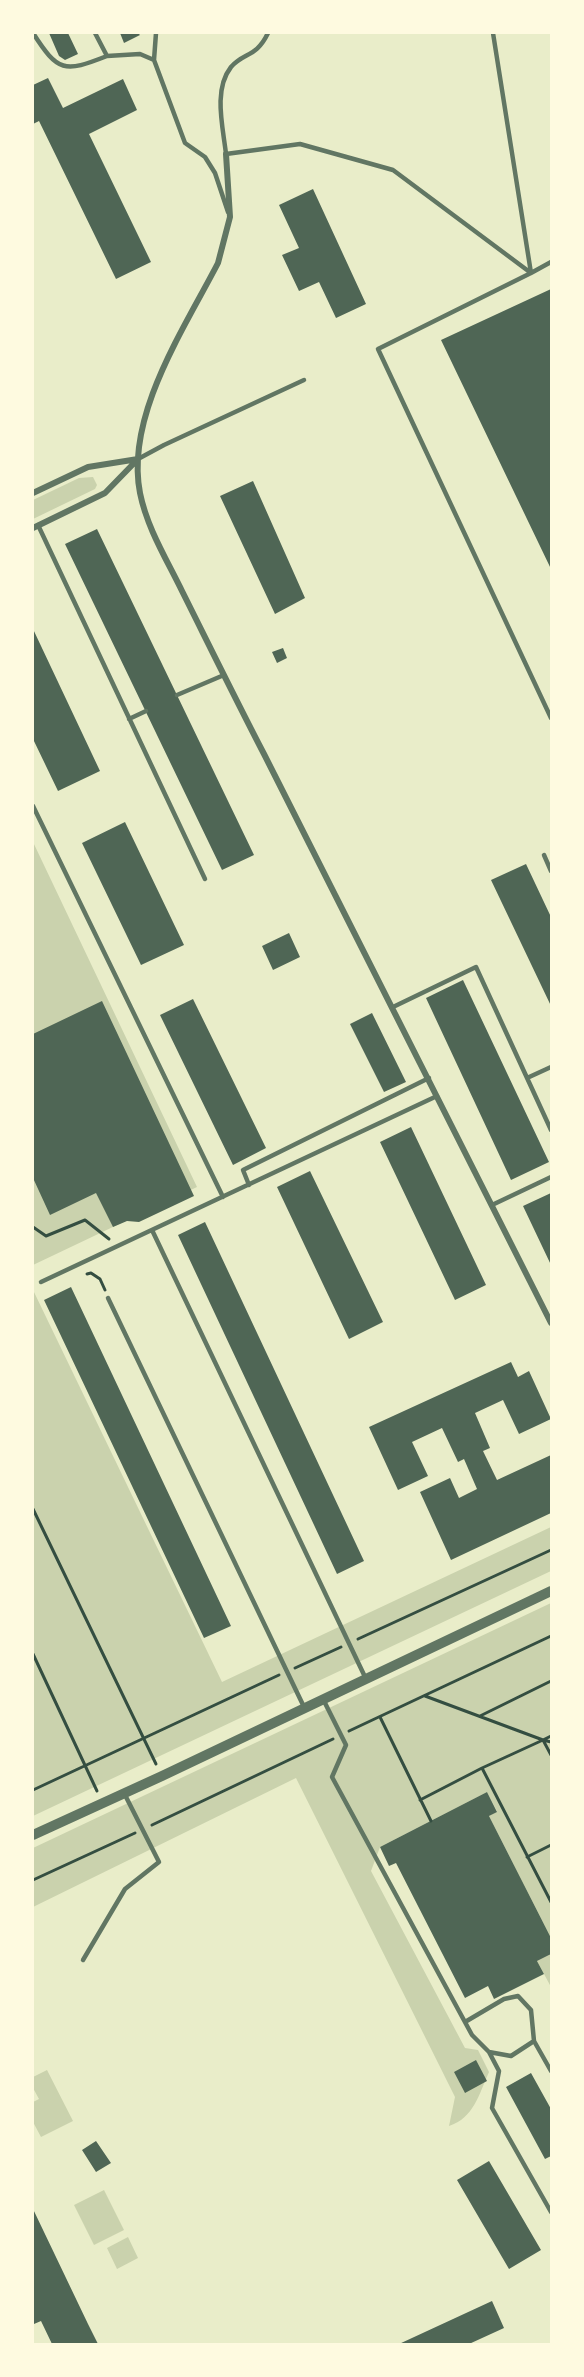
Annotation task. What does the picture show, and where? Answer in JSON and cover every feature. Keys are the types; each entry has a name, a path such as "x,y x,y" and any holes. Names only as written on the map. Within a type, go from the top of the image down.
{"street":[{"path":"226,154 230,217 218,263 151,394 142,424 138,459 140,492 151,529 551,1323"},
{"path":"33,493 88,467 138,459"},
{"path":"35,526 105,493 138,459"},
{"path":"33,1835 551,1591"}],"lane":[{"path":"33,33 52,60 68,67 82,65 107,56 140,54 154,60"},
{"path":"95,33 107,56"},
{"path":"156,33 154,60 186,143 206,157 215,173 230,217"},
{"path":"268,33 261,47 232,67 221,89 226,154 300,144 393,170 531,273"},
{"path":"493,33 531,273"},
{"path":"551,262 378,349 551,718"},
{"path":"138,459 304,380"},
{"path":"35,526 205,879"},
{"path":"177,695 224,675"},
{"path":"129,719 146,711"},
{"path":"33,806 223,1197"},
{"path":"544,855 551,871"},
{"path":"393,1007 476,967 551,1130"},
{"path":"527,1078 551,1067"},
{"path":"249,1185 243,1170 429,1078"},
{"path":"41,1282 438,1096"},
{"path":"492,1205 551,1177"},
{"path":"152,1230 366,1679"},
{"path":"108,1298 304,1708"},
{"path":"323,1699 346,1745 332,1777 472,2035 489,2052 500,2071 492,2108 551,2212"},
{"path":"83,1960 125,1889 159,1862 124,1793"},
{"path":"465,2022 504,1999 518,1996 531,2010 534,2041 551,2071"},
{"path":"489,2052 511,2056 534,2041"}],"path":[{"path":"33,1227 46,1236 85,1220 119,1246"},
{"path":"81,1275 91,1273 100,1279 108,1298"},
{"path":"33,1509 162,1776"},
{"path":"33,1880 551,1636"},
{"path":"33,1654 104,1803"},
{"path":"480,1716 551,1681"},
{"path":"425,1696 551,1742"},
{"path":"380,1717 431,1821"},
{"path":"420,1800 551,1736"},
{"path":"543,1740 551,1755"},
{"path":"482,1768 551,1902"},
{"path":"526,1857 551,1845"}],"green space":[{"path":"93,477 97,485 95,489 33,519 33,500 79,478"},
{"path":"33,842 197,1187 33,1265"},
{"path":"33,1290 222,1682 551,1527 551,1571 33,1816"},
{"path":"551,1603 551,1938 489,1816 497,1811 487,1792 380,1847 371,1871 465,2048 478,2050 489,2072 475,2104 457,2122 449,2126 455,2097 296,1778 33,1907 33,1848"},
{"path":"551,1954 551,1987 537,1961"},
{"path":"47,2070 73,2121 41,2137 33,2122 33,2102 39,2099 33,2088 33,2077"},
{"path":"104,2190 124,2230 94,2245 74,2205"},
{"path":"128,2237 138,2258 117,2269 107,2248"}],"building":[{"path":"49,33 68,33 78,54 65,60 59,56"},
{"path":"120,33 138,33 140,35 124,43"},
{"path":"48,78 63,108 123,79 137,110 89,134 151,262 116,279 39,121 33,124 33,85"},
{"path":"313,189 366,304 336,318 319,282 299,291 282,255 299,248 279,205"},
{"path":"551,289 551,569 441,340"},
{"path":"253,481 305,598 275,614 220,496"},
{"path":"97,529 254,855 222,870 65,544"},
{"path":"33,629 100,771 58,791 33,739"},
{"path":"283,648 287,658 277,663 272,652"},
{"path":"125,822 184,945 141,965 82,843"},
{"path":"526,864 551,917 551,1006 491,880"},
{"path":"289,933 300,957 273,970 262,946"},
{"path":"463,980 549,1162 511,1180 426,998"},
{"path":"193,999 266,1148 233,1165 160,1015"},
{"path":"102,1001 194,1196 139,1222 127,1221 113,1227 96,1193 50,1215 33,1178 33,1034"},
{"path":"372,1013 406,1082 384,1092 350,1024"},
{"path":"411,1127 486,1285 455,1300 380,1142"},
{"path":"310,1171 383,1322 349,1339 277,1187"},
{"path":"551,1193 551,1265 523,1206"},
{"path":"205,1222 364,1561 337,1574 178,1235"},
{"path":"71,1287 231,1626 204,1638 44,1300"},
{"path":"511,1362 518,1377 529,1371 551,1419 519,1434 503,1400 475,1413 490,1448 483,1451 497,1480 551,1455 551,1513 451,1560 420,1492 450,1478 459,1498 477,1489 464,1459 458,1462 442,1428 412,1442 428,1476 398,1490 369,1427"},
{"path":"487,1792 497,1812 489,1816 551,1938 551,1954 537,1961 544,1974 494,1999 488,1986 465,1998 396,1863 389,1866 380,1847"},
{"path":"476,2060 487,2081 465,2093 454,2072"},
{"path":"531,2073 551,2109 551,2156 545,2159 506,2087"},
{"path":"96,2141 111,2163 96,2172 82,2150"},
{"path":"489,2161 541,2250 509,2269 457,2180"},
{"path":"33,2209 98,2344 52,2344 41,2321 34,2324"},
{"path":"492,2301 504,2328 469,2344 399,2344"}]}
